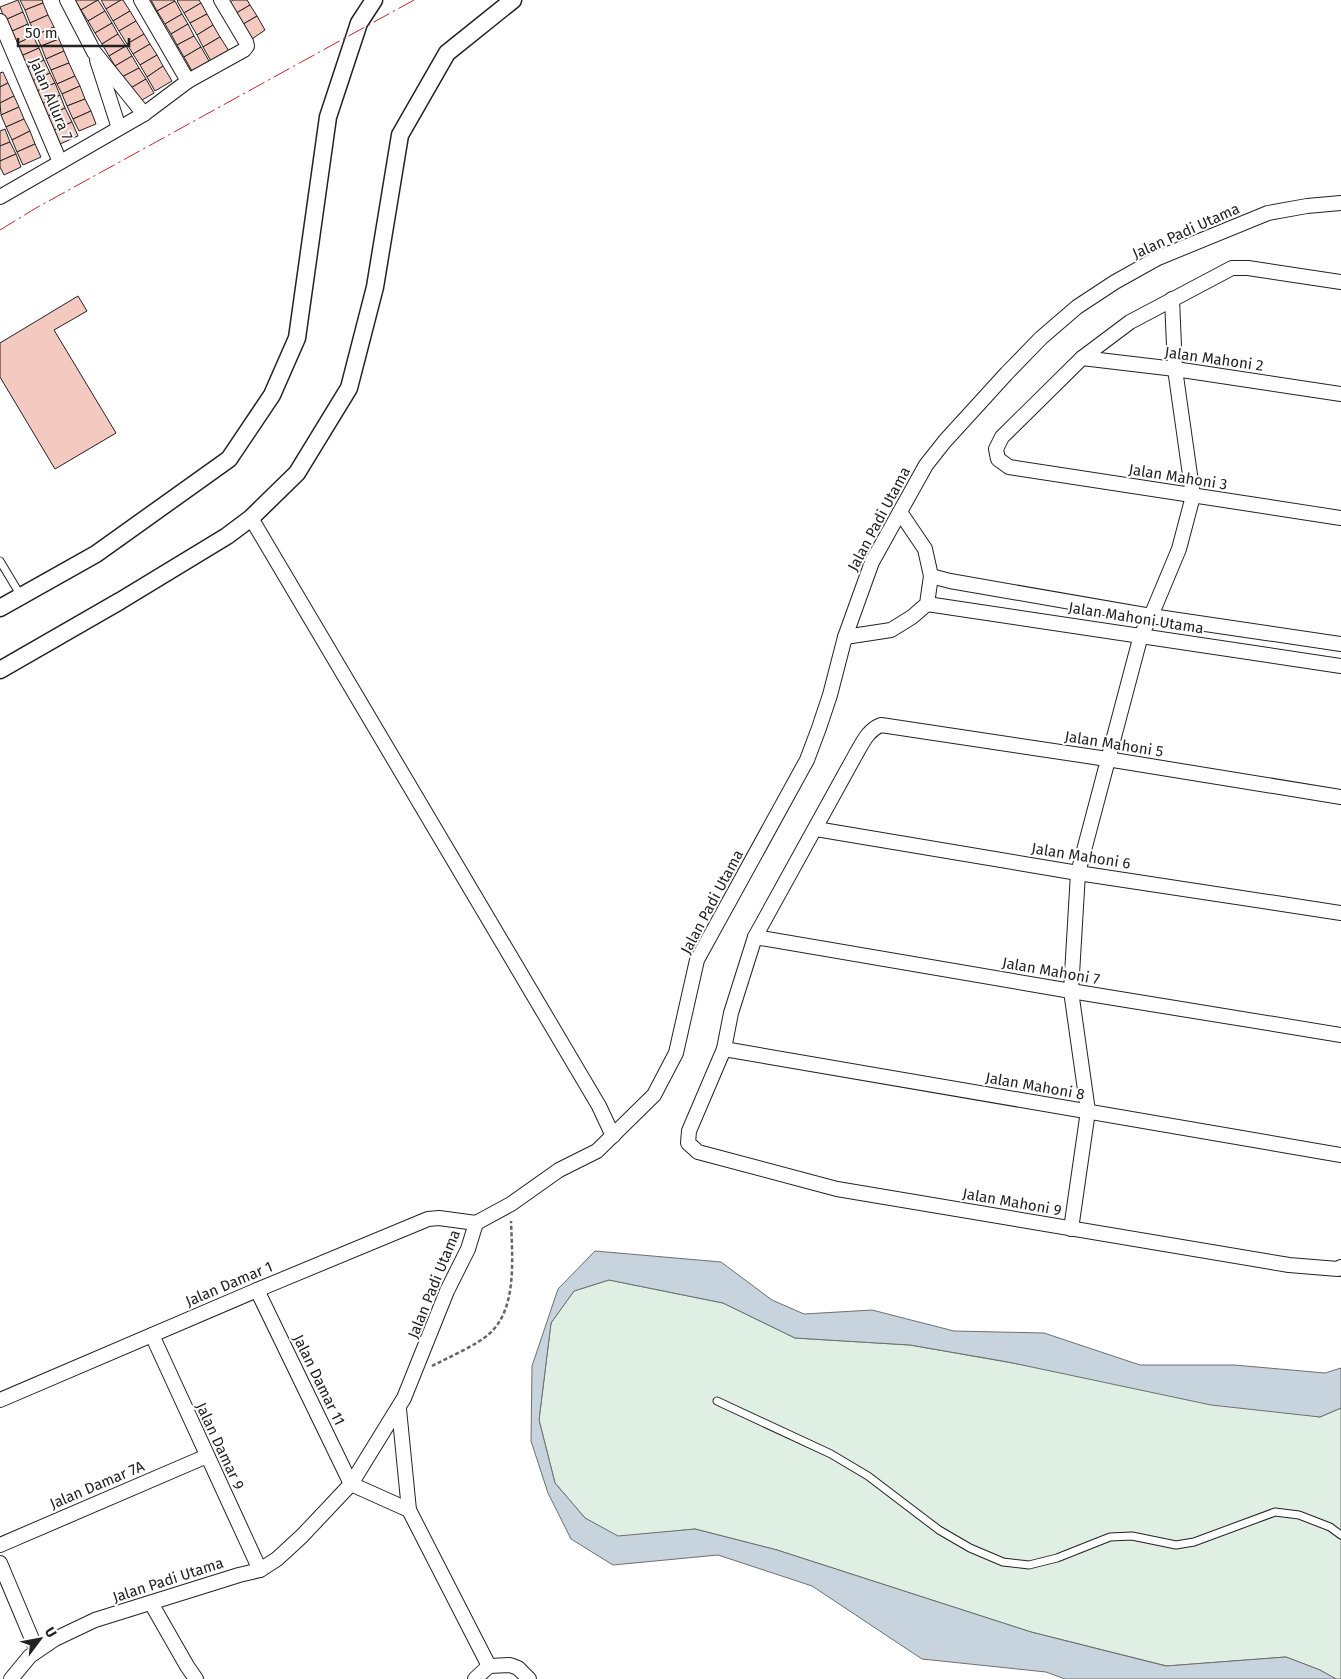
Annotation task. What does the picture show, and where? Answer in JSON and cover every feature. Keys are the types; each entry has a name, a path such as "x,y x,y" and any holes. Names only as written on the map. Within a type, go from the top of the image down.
{"street":[{"path":"67,0 94,52 119,128"},
{"path":"141,0 188,81"},
{"path":"1,194 144,114 188,81 239,54 246,46 243,36 221,0"},
{"path":"0,608 96,554 229,459 272,395 297,338 328,117 359,23 374,0"},
{"path":"0,670 227,536 252,518 297,473 349,388 375,286 400,135 447,53 513,0"},
{"name":"Jalan Allura 7","path":"0,21 60,162"},
{"path":"94,52 144,114"},
{"name":"Jalan Padi Utama","path":"11,1679 30,1656 55,1639 95,1620 260,1570 276,1559 302,1536 351,1484 399,1409 419,1364 447,1291 468,1249 476,1223 511,1204 559,1170 597,1151 654,1095 676,1053 697,960 807,760 830,695 845,637 872,562 926,465 944,441 1027,352 1077,307 1115,282 1158,258 1268,213 1308,206 1341,203"},
{"path":"1082,358 1130,322 1232,268 1248,268 1341,282"},
{"path":"1071,1229 1088,1111 1071,992 1078,872 1141,635 1179,549 1192,496 1175,369 1172,299"},
{"name":"Jalan Mahoni 2","path":"1082,358 1175,369 1341,394"},
{"name":"Jalan Mahoni 3","path":"1082,358 1002,437 996,449 998,460 1009,467 1341,518"},
{"path":"845,637 891,630 912,617 927,604 931,576 925,548 900,512"},
{"path":"252,518 598,1106 613,1136"},
{"name":"Jalan Mahoni Utama","path":"931,576 950,581 1151,616 1341,644"},
{"name":"Jalan Mahoni Utama","path":"927,604 1341,666"},
{"name":"Jalan Mahoni 5","path":"816,829 868,733 881,725 1341,797"},
{"path":"724,1049 731,1013 756,937 816,829"},
{"name":"Jalan Mahoni 6","path":"816,829 1341,913"},
{"name":"Jalan Mahoni 7","path":"756,937 1071,992 1341,1035"},
{"name":"Jalan Mahoni 8","path":"724,1049 1341,1155"},
{"name":"Jalan Mahoni 9","path":"724,1049 689,1131 688,1143 698,1152 837,1189 1289,1265 1339,1268"},
{"name":"Jalan Damar 1","path":"0,1400 428,1219 439,1218 476,1223"},
{"name":"Jalan Damar 11","path":"257,1290 351,1484"},
{"name":"Jalan Damar 9","path":"152,1335 260,1570"},
{"path":"399,1409 409,1510 489,1666"},
{"name":"Jalan Damar 7A","path":"0,1545 207,1456"},
{"path":"351,1484 409,1510"},
{"path":"0,1563 37,1651"},
{"path":"151,1603 186,1666 196,1679"},
{"path":"475,1679 489,1666 510,1664 518,1668 529,1679"}],"lane":[{"path":"0,561 21,596"},
{"path":"717,1402 830,1454 868,1476 940,1530 970,1548 1003,1562 1029,1565 1057,1558 1110,1536 1132,1536 1176,1545 1194,1542 1275,1512 1299,1515 1330,1527 1341,1534"}],"path":[{"path":"412,1377 489,1334 500,1318 509,1298 512,1263 511,1204"}],"green space":[{"path":"609,1280 723,1303 795,1338 910,1345 1320,1417 1341,1408 1341,1679 1336,1679 1320,1670 1286,1657 1167,1666 1031,1632 777,1550 695,1529 618,1537 585,1518 555,1483 539,1420 551,1323 574,1291"}],"shaded area":[{"path":"595,1251 721,1262 772,1300 804,1314 872,1310 954,1331 1044,1333 1140,1365 1234,1365 1325,1373 1341,1368 1341,1408 1320,1417 1211,1405 1008,1362 910,1345 795,1338 723,1303 609,1280 574,1291 551,1323 539,1420 555,1483 585,1518 618,1536 695,1529 777,1550 1031,1632 1166,1666 1286,1657 1320,1670 1336,1679 1065,1679 1046,1672 922,1659 812,1586 718,1555 613,1565 571,1539 548,1493 531,1441 532,1366 558,1289"}],"building":[{"path":"18,0 23,12 5,20 0,7"},
{"path":"20,0 42,0 43,3 25,10"},
{"path":"75,0 98,0 81,10"},
{"path":"98,0 105,11 88,21 81,10"},
{"path":"101,0 121,0 106,9"},
{"path":"123,0 130,11 113,21 106,9"},
{"path":"151,0 174,0 175,1 157,11"},
{"path":"178,0 199,0 201,3 184,13"},
{"path":"233,0 247,0 250,5 233,15 227,4"},
{"path":"175,1 182,14 165,24 157,11"},
{"path":"43,3 48,15 30,23 25,10"},
{"path":"201,3 207,14 190,23 184,13"},
{"path":"250,5 257,16 240,26 233,15"},
{"path":"105,11 112,23 95,33 88,21"},
{"path":"130,11 136,21 119,31 113,21"},
{"path":"23,12 28,24 10,32 5,20"},
{"path":"182,14 188,24 171,34 165,24"},
{"path":"207,14 213,25 197,35 190,23"},
{"path":"48,15 54,27 36,35 30,23"},
{"path":"257,16 265,30 249,41 240,26"},
{"path":"136,21 144,34 127,44 119,31"},
{"path":"112,23 118,34 102,44 95,33"},
{"path":"28,24 33,36 16,44 10,32"},
{"path":"188,24 194,36 177,45 171,34"},
{"path":"213,25 220,37 203,47 197,35"},
{"path":"54,27 59,39 41,46 36,35"},
{"path":"118,34 126,46 109,56 102,44"},
{"path":"144,34 150,44 133,54 127,44"},
{"path":"33,36 39,48 21,56 16,44"},
{"path":"194,36 201,47 184,57 177,45"},
{"path":"220,37 229,51 211,61 203,47"},
{"path":"59,39 64,51 46,59 41,46"},
{"path":"150,44 157,55 140,65 133,54"},
{"path":"126,46 132,56 115,66 109,56"},
{"path":"201,47 209,61 192,71 184,57"},
{"path":"39,48 44,60 26,68 21,56"},
{"path":"64,51 69,63 51,70 46,59"},
{"path":"157,55 163,66 147,77 140,65"},
{"path":"132,56 139,68 122,77 115,66"},
{"path":"44,60 50,73 32,81 26,68"},
{"path":"69,63 75,76 57,84 51,70"},
{"path":"163,66 172,81 155,91 147,77"},
{"path":"139,68 146,79 129,89 122,77"},
{"path":"3,72 8,83 0,87 0,73"},
{"path":"50,73 55,83 37,91 32,81"},
{"path":"75,76 80,86 62,94 57,84"},
{"path":"146,79 154,93 137,103 129,89"},
{"path":"8,83 14,96 0,103 0,87"},
{"path":"55,83 60,95 42,104 37,91"},
{"path":"80,86 85,99 67,106 62,94"},
{"path":"60,95 65,108 48,116 42,104"},
{"path":"14,96 19,107 1,115 0,103"},
{"path":"85,99 91,111 73,119 67,106"},
{"path":"19,107 24,119 6,127 1,115"},
{"path":"65,108 72,122 54,130 48,116"},
{"path":"91,111 96,124 79,131 73,119"},
{"path":"24,119 30,131 12,140 6,127"},
{"path":"72,122 78,136 60,144 54,130"},
{"path":"5,129 10,142 0,146 0,131"},
{"path":"30,131 35,144 17,152 12,140"},
{"path":"10,142 16,154 0,161 0,146"},
{"path":"35,144 41,157 23,165 17,152"},
{"path":"16,154 21,167 4,175 0,167 0,161"},
{"path":"78,296 87,311 54,330 116,433 55,469 0,377 0,343"}],"power":[{"path":"0,230 36,208 414,0"}]}
